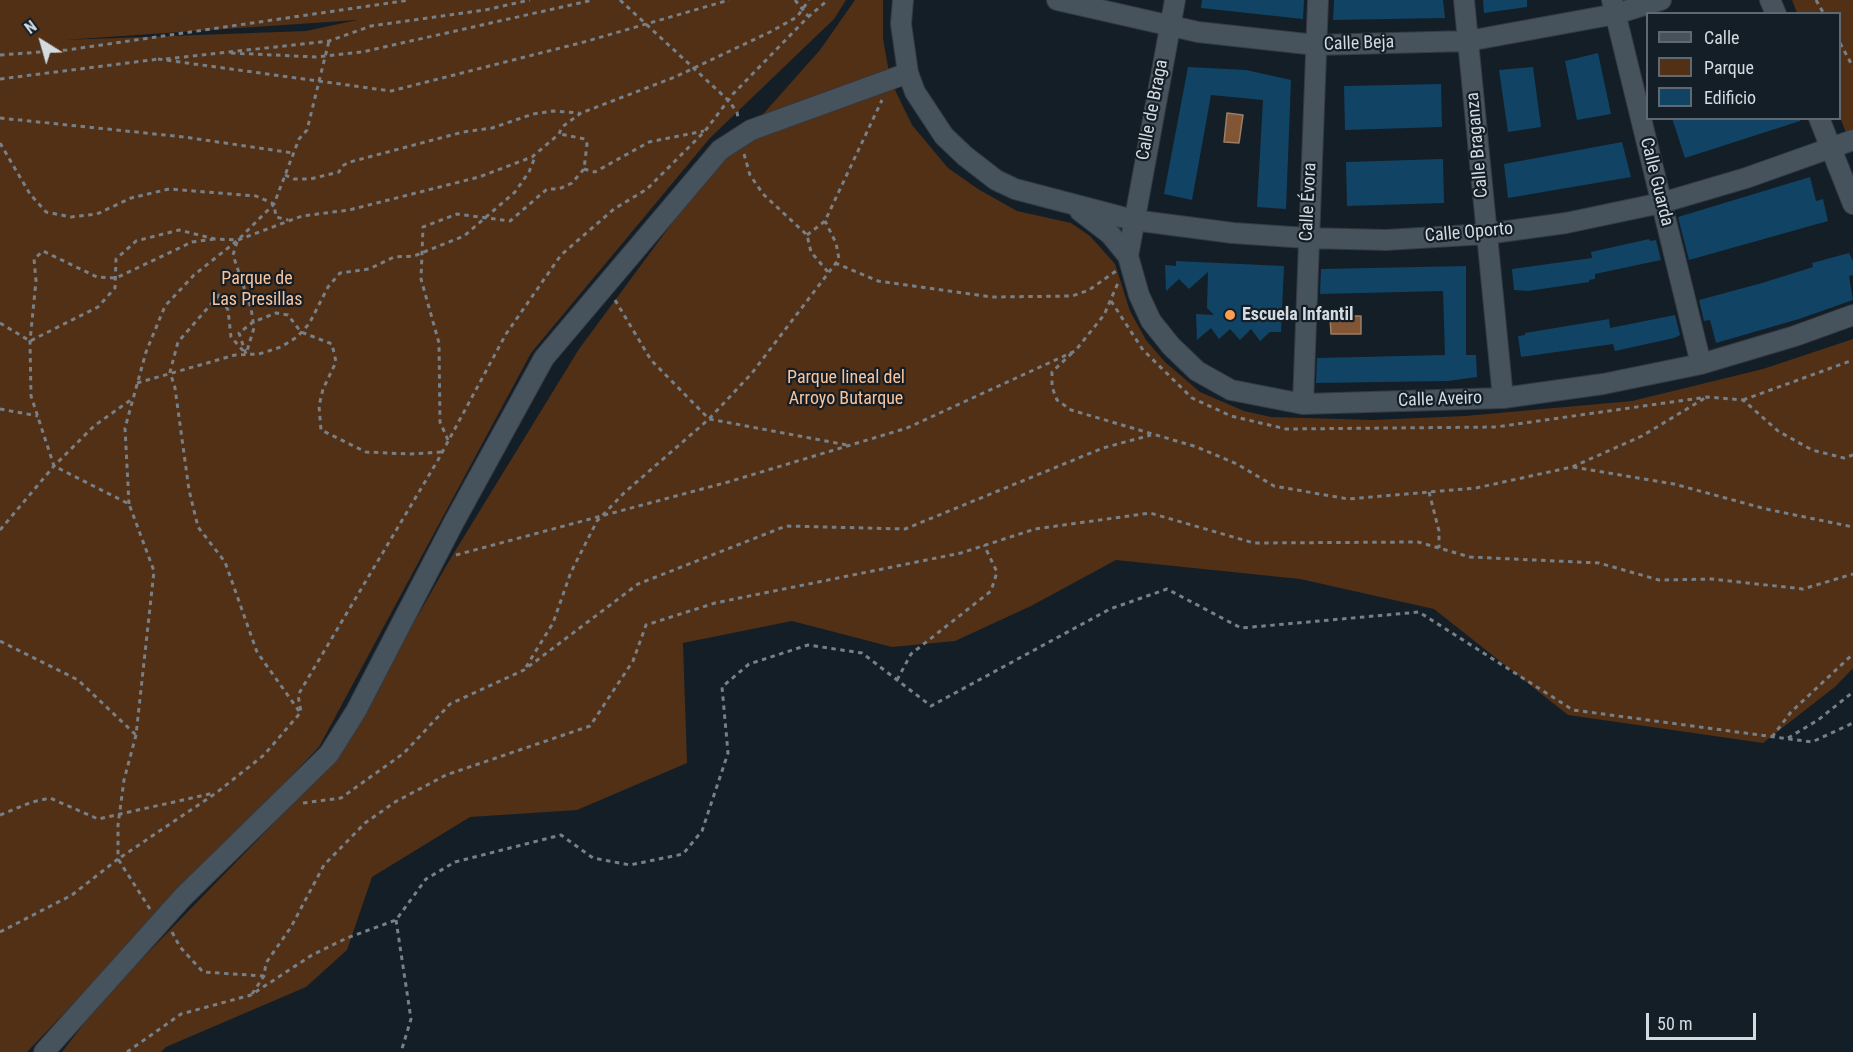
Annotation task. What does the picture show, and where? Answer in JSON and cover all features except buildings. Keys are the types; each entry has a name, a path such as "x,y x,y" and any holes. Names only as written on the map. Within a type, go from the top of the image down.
{"street":[{"name":"Calle Oporto","path":"903,0 900,77 915,92 939,129 980,168 1015,189 1133,220 1233,233 1307,238 1386,240 1486,234 1566,223 1661,203 1832,149 1853,140"},
{"name":"Calle Beja","path":"1057,0 1170,27 1316,45 1468,41 1614,7 1661,0"},
{"name":"Calle de Braga","path":"1133,220 1175,0"},
{"name":"Calle Évora","path":"1303,404 1307,238 1318,0"},
{"name":"Calle Braganza","path":"1464,0 1503,398"},
{"name":"Calle Guarda","path":"1614,7 1701,364"},
{"path":"44,1052 164,919 329,754 356,711 434,560 544,358 605,283 720,150 751,130 900,77"},
{"path":"1820,120 1853,204"},
{"name":"Calle Oporto","path":"1074,206 1110,234 1128,256"},
{"name":"Calle Aveiro","path":"1133,220 1128,256 1139,295 1151,321 1171,346 1197,371 1231,390 1303,404 1503,398 1603,384 1701,364 1795,336 1853,315"}],"path":[{"path":"0,55 67,50 410,0"},
{"path":"0,79 329,41 371,26 485,10 530,0"},
{"path":"220,52 326,56 362,52 593,0"},
{"path":"620,0 728,100 737,112 739,138 750,175 764,194 807,235 811,252 828,272"},
{"path":"158,59 391,91 729,0"},
{"path":"795,0 808,16"},
{"path":"129,504 54,466 32,396 30,341 36,281 34,259 43,251 97,277 116,278 192,242 215,239 238,240 302,216 349,210 479,177 536,154 559,134 562,127 581,113 694,68 797,17 809,0"},
{"path":"0,932 72,895 118,859 216,793 264,755 300,712 298,694 354,605 442,452 506,334 561,255 614,209 647,189 705,131 728,100 808,16 828,0"},
{"path":"164,919 154,916 118,859 119,816 124,780 136,735 154,571 129,504 125,428 146,352 165,306 194,275 238,240 274,204 299,139 307,130 329,41"},
{"path":"1841,46 1853,67"},
{"path":"807,235 825,221 900,77"},
{"path":"285,175 294,179 310,179 339,172 342,166 364,158 463,132 492,128 533,114 553,111 581,113"},
{"path":"0,118 196,138 294,153"},
{"path":"584,169 595,172 650,142 705,131"},
{"path":"448,440 440,422 439,343 421,279 423,227 457,214 481,219 510,221 548,189 559,189 572,183 584,169 587,158 585,139 559,134"},
{"path":"0,143 30,194 46,212 71,217 97,214 131,198 169,189 256,196 274,204"},
{"path":"137,383 170,372 280,347 301,333 328,287 340,273 369,269 394,257 422,253 464,236 515,192 529,172 536,154"},
{"path":"274,204 276,217 290,221"},
{"path":"524,670 553,623 571,572 603,515 624,493 697,433 752,373 839,259 836,243 825,221"},
{"path":"30,341 98,307 115,288 117,259 136,242 179,230 215,239"},
{"path":"238,240 233,255 253,322 246,354"},
{"path":"835,264 878,281 992,297 1072,296 1089,290 1119,269 1128,256"},
{"path":"1128,256 1104,315 1075,351 1052,372 1052,387 1057,400 1071,410 1197,447 1237,464 1274,486 1348,499 1476,488 1572,467 1642,436 1707,397 1743,400 1853,360"},
{"path":"605,283 651,360 709,419 849,445"},
{"path":"246,354 231,337 228,310 219,295 178,342 170,372 175,388 189,490 198,527 225,562 257,652 300,712"},
{"path":"246,354 239,333 253,322 276,313 288,315 301,333 332,344 336,362 323,389 319,406 321,430 366,452 410,454 442,452"},
{"path":"0,323 30,341"},
{"path":"434,560 603,515 907,428 1075,351"},
{"path":"0,530 54,466 94,426 133,398"},
{"path":"1743,400 1778,431 1812,450 1844,458 1853,455"},
{"path":"0,409 38,416"},
{"path":"276,806 341,798 404,753 450,704 524,670 638,584 786,526 905,530 1103,448 1151,435"},
{"path":"1572,467 1674,484 1766,509 1853,527"},
{"path":"1429,492 1439,531 1439,548"},
{"path":"251,995 264,976 266,963 291,927 324,865 364,823 395,802 446,775 590,726 633,661 646,626 715,603 961,553 1035,529 1150,513 1254,543 1418,542 1470,557 1599,563 1659,580 1712,579 1803,589 1853,574"},
{"path":"897,680 911,654 991,591 997,572 984,545"},
{"path":"127,1052 181,1014 251,995 312,955 347,938 396,920 426,879 455,862 561,836 593,858 630,865 683,854 702,831 728,753 722,687 749,664 808,645 862,653 931,706 1110,609 1167,589 1241,628 1419,612 1573,710 1812,742 1853,723"},
{"path":"0,641 78,680 136,735"},
{"path":"1773,737 1791,712 1853,654"},
{"path":"1787,739 1818,720 1853,692"},
{"path":"0,815 32,802 50,798 98,819 216,793"},
{"path":"396,920 411,1019 401,1052"},
{"path":"180,946 203,972 264,976"}],"green space":[{"name":"Parque de Las Presillas","path":"0,0 846,0 834,19 710,138 531,353 319,747 27,1052 0,1052","holes":["357,20 306,31 65,40"]},
{"name":"Parque lineal del Arroyo Butarque","path":"855,0 883,0 883,39 889,72 896,92 912,125 948,168 978,189 1017,211 1071,223 1090,236 1115,264 1130,311 1146,340 1165,362 1200,392 1244,411 1271,417 1373,420 1465,416 1632,401 1763,369 1853,339 1853,668 1836,686 1763,743 1568,715 1434,609 1300,579 1116,560 1031,606 955,641 892,647 792,621 683,643 687,763 577,810 470,817 372,877 347,950 306,987 166,1047 161,1052 62,1052 103,999 337,758 449,561 579,349 701,184 820,50"},
{"path":"1792,0 1853,0 1853,151 1841,120 1841,12 1797,12"}],"shaded area":[{"path":"1227,113 1243,115 1239,143 1224,142"},
{"path":"1330,316 1361,316 1361,334 1331,334"}],"place":[{"name":"Escuela Infantil","path":"1230,315"}]}
